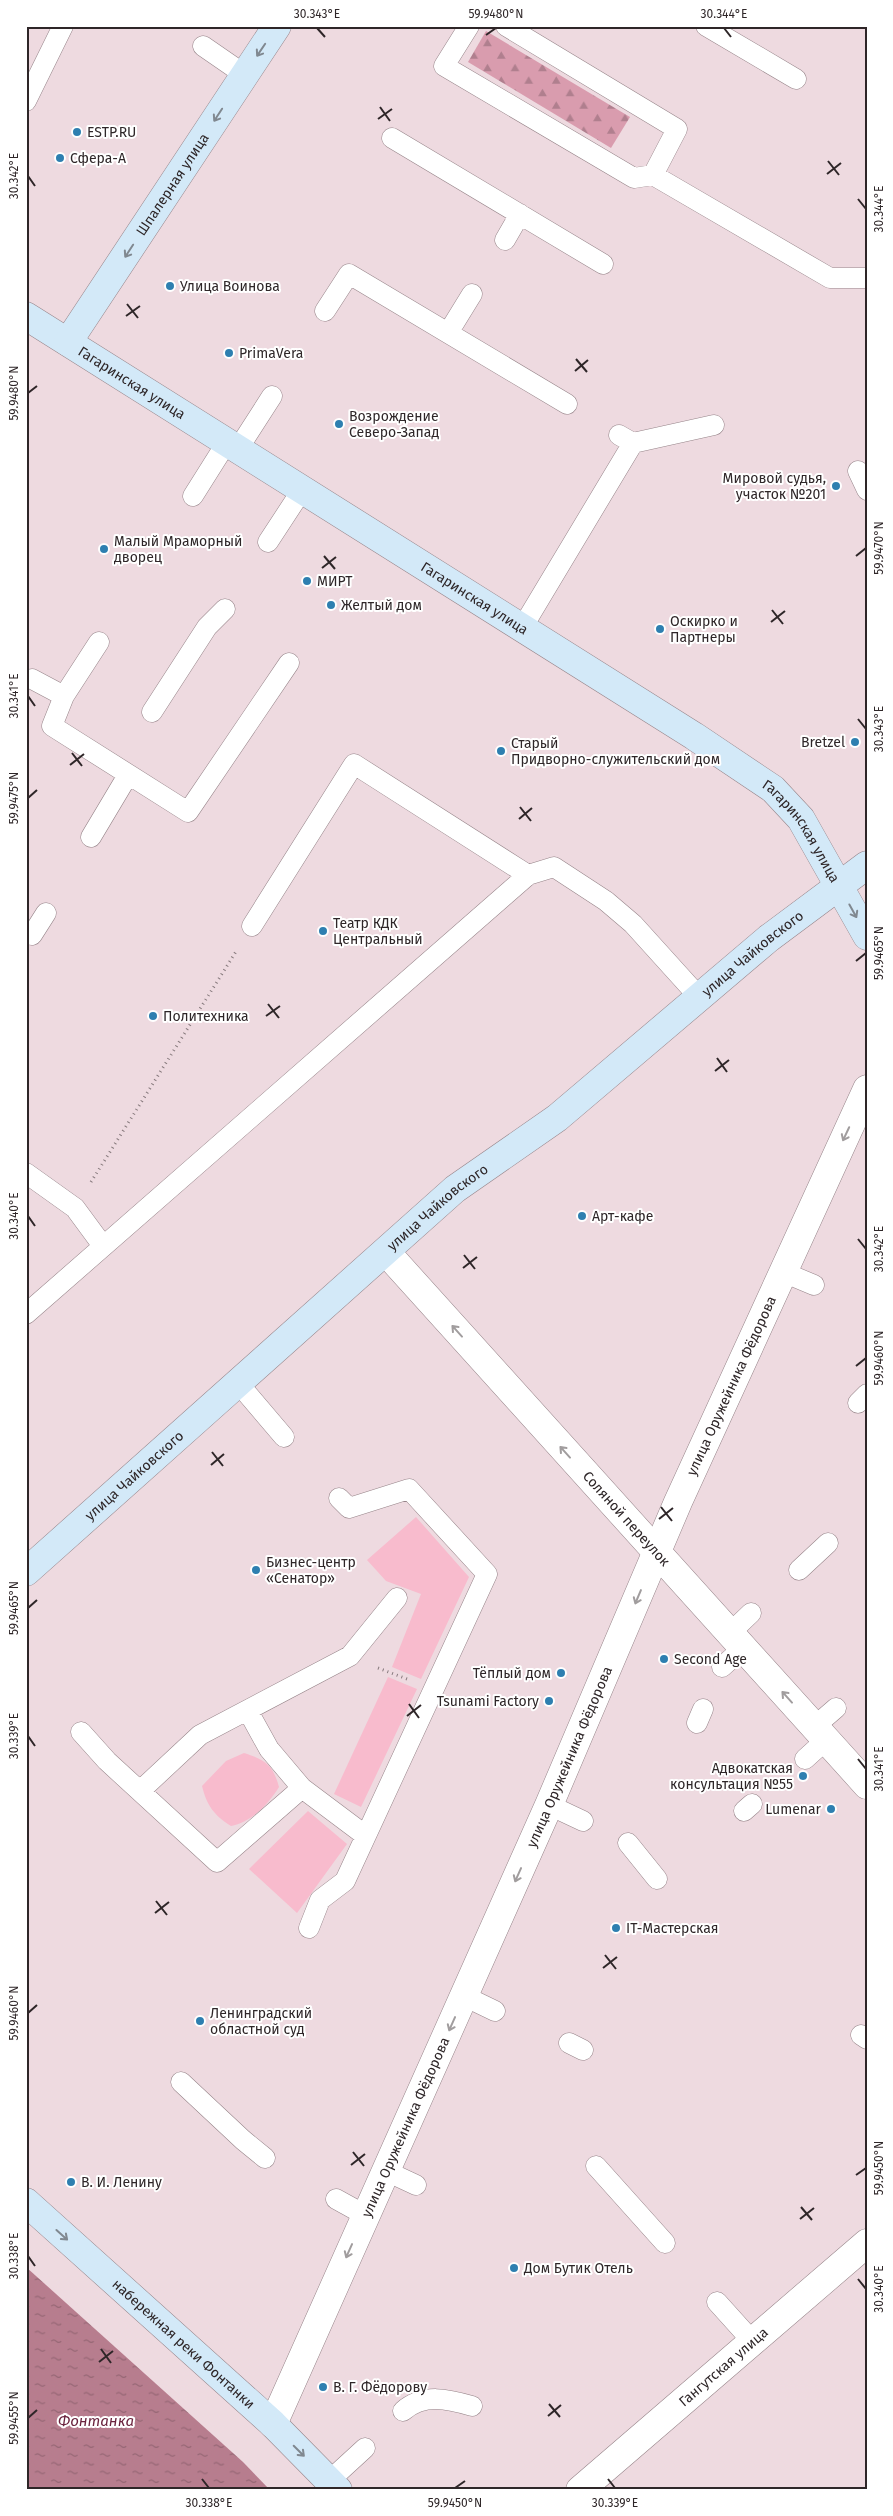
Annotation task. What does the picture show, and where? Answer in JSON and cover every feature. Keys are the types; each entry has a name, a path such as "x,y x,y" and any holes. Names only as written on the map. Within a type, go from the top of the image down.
{"street":[{"name":"Шпалерная улица","path":"68,342 277,26"},
{"name":"Гагаринская улица","path":"26,316 686,731 773,789 801,819 867,936"},
{"name":"улица Чайковского","path":"26,1572 455,1189 556,1118 769,938 867,865"},
{"name":"улица Оружейника Фёдорова","path":"272,2424 549,1805 657,1552 867,1089"},
{"name":"Соляной переулок","path":"386,1252 867,1785"},
{"name":"набережная реки Фонтанки","path":"26,2202 272,2424 333,2486"},
{"name":"Гангутская улица","path":"580,2490 867,2243"}],"lane":[{"path":"26,102 63,26"},
{"path":"506,26 677,129 652,175"},
{"path":"706,26 796,79"},
{"path":"460,29 444,66 634,178 652,175 830,278 867,278"},
{"path":"203,46 245,74"},
{"path":"392,138 603,264"},
{"path":"505,240 520,214"},
{"path":"325,311 349,274 567,404"},
{"path":"448,333 472,294"},
{"path":"193,496 272,396"},
{"path":"522,628 626,439 714,425"},
{"path":"858,471 867,490"},
{"path":"268,542 302,490"},
{"path":"152,712 207,627 224,609"},
{"path":"99,642 64,696 52,726 188,812 289,663"},
{"path":"32,679 64,696"},
{"path":"252,926 354,764 528,875"},
{"path":"91,837 128,775"},
{"path":"26,1314 528,875 554,867 606,902 633,924 699,997"},
{"path":"32,936 46,913"},
{"path":"26,1173 75,1208 103,1246"},
{"path":"783,1272 814,1285"},
{"path":"238,1383 284,1437"},
{"path":"310,1928 320,1900 345,1882 486,1574 409,1489 349,1508 339,1498"},
{"path":"800,1570 828,1543"},
{"path":"140,1791 200,1735 350,1656 398,1598"},
{"path":"722,1667 751,1613"},
{"path":"805,1758 836,1708"},
{"path":"248,1710 269,1749 302,1788 366,1836"},
{"path":"81,1732 107,1761 217,1862 302,1788"},
{"path":"549,1805 583,1821"},
{"path":"628,1843 657,1879"},
{"path":"464,1996 496,2011"},
{"path":"181,2082 265,2158"},
{"path":"596,2166 665,2243"},
{"path":"386,2171 416,2185"},
{"path":"336,2200 365,2215"},
{"path":"717,2302 752,2342"},
{"path":"403,2411 412,2403 430,2398 449,2399 472,2406"},
{"path":"333,2486 365,2448"}],"path":[{"path":"75,1208 252,926"},
{"path":"350,1656 432,1690"}],"shaded area":[{"path":"416,1517 469,1577 421,1679 392,1667 421,1594 386,1581 367,1560"},
{"path":"388,1677 417,1689 361,1807 334,1794"},
{"path":"244,1753 268,1764 274,1773 279,1787 270,1800 252,1817 231,1826 212,1809 206,1799 202,1786 226,1761"},
{"path":"308,1811 347,1844 297,1913 249,1869"}],"green space":[{"path":"486,31 630,117 611,148 468,62"}],"water":[{"name":"Фонтанка","path":"26,2267 243,2462 270,2490 26,2490"}],"place":[{"name":"ESTP.RU","path":"77,132"},
{"name":"Сфера-A","path":"60,158"},
{"name":"Улица Воинова","path":"170,286"},
{"name":"PrimaVera","path":"229,353"},
{"name":"Возрождение Северо-Запад","path":"339,424"},
{"name":"Мировой судья, участок №201","path":"836,486"},
{"name":"Малый Мраморный дворец","path":"104,549"},
{"name":"МИРТ","path":"307,581"},
{"name":"Желтый дом","path":"331,605"},
{"name":"Оскирко и Партнеры","path":"660,629"},
{"name":"Bretzel","path":"855,742"},
{"name":"Старый Придворно-служительский дом","path":"501,751"},
{"name":"Театр КДК Центральный","path":"323,931"},
{"name":"Политехника","path":"153,1016"},
{"name":"Арт-кафе","path":"582,1216"},
{"name":"Бизнес-центр «Сенатор»","path":"256,1570"},
{"name":"Second Age","path":"664,1659"},
{"name":"Тёплый дом","path":"561,1673"},
{"name":"Tsunami Factory","path":"549,1701"},
{"name":"Адвокатская консультация №55","path":"803,1776"},
{"name":"Lumenar","path":"831,1809"},
{"name":"IT-Мастерская","path":"616,1928"},
{"name":"Ленинградский областной суд","path":"200,2021"},
{"name":"В. И. Ленину","path":"71,2182"},
{"name":"Дом Бутик Отель","path":"514,2268"},
{"name":"В. Г. Фёдорову","path":"323,2387"}]}
